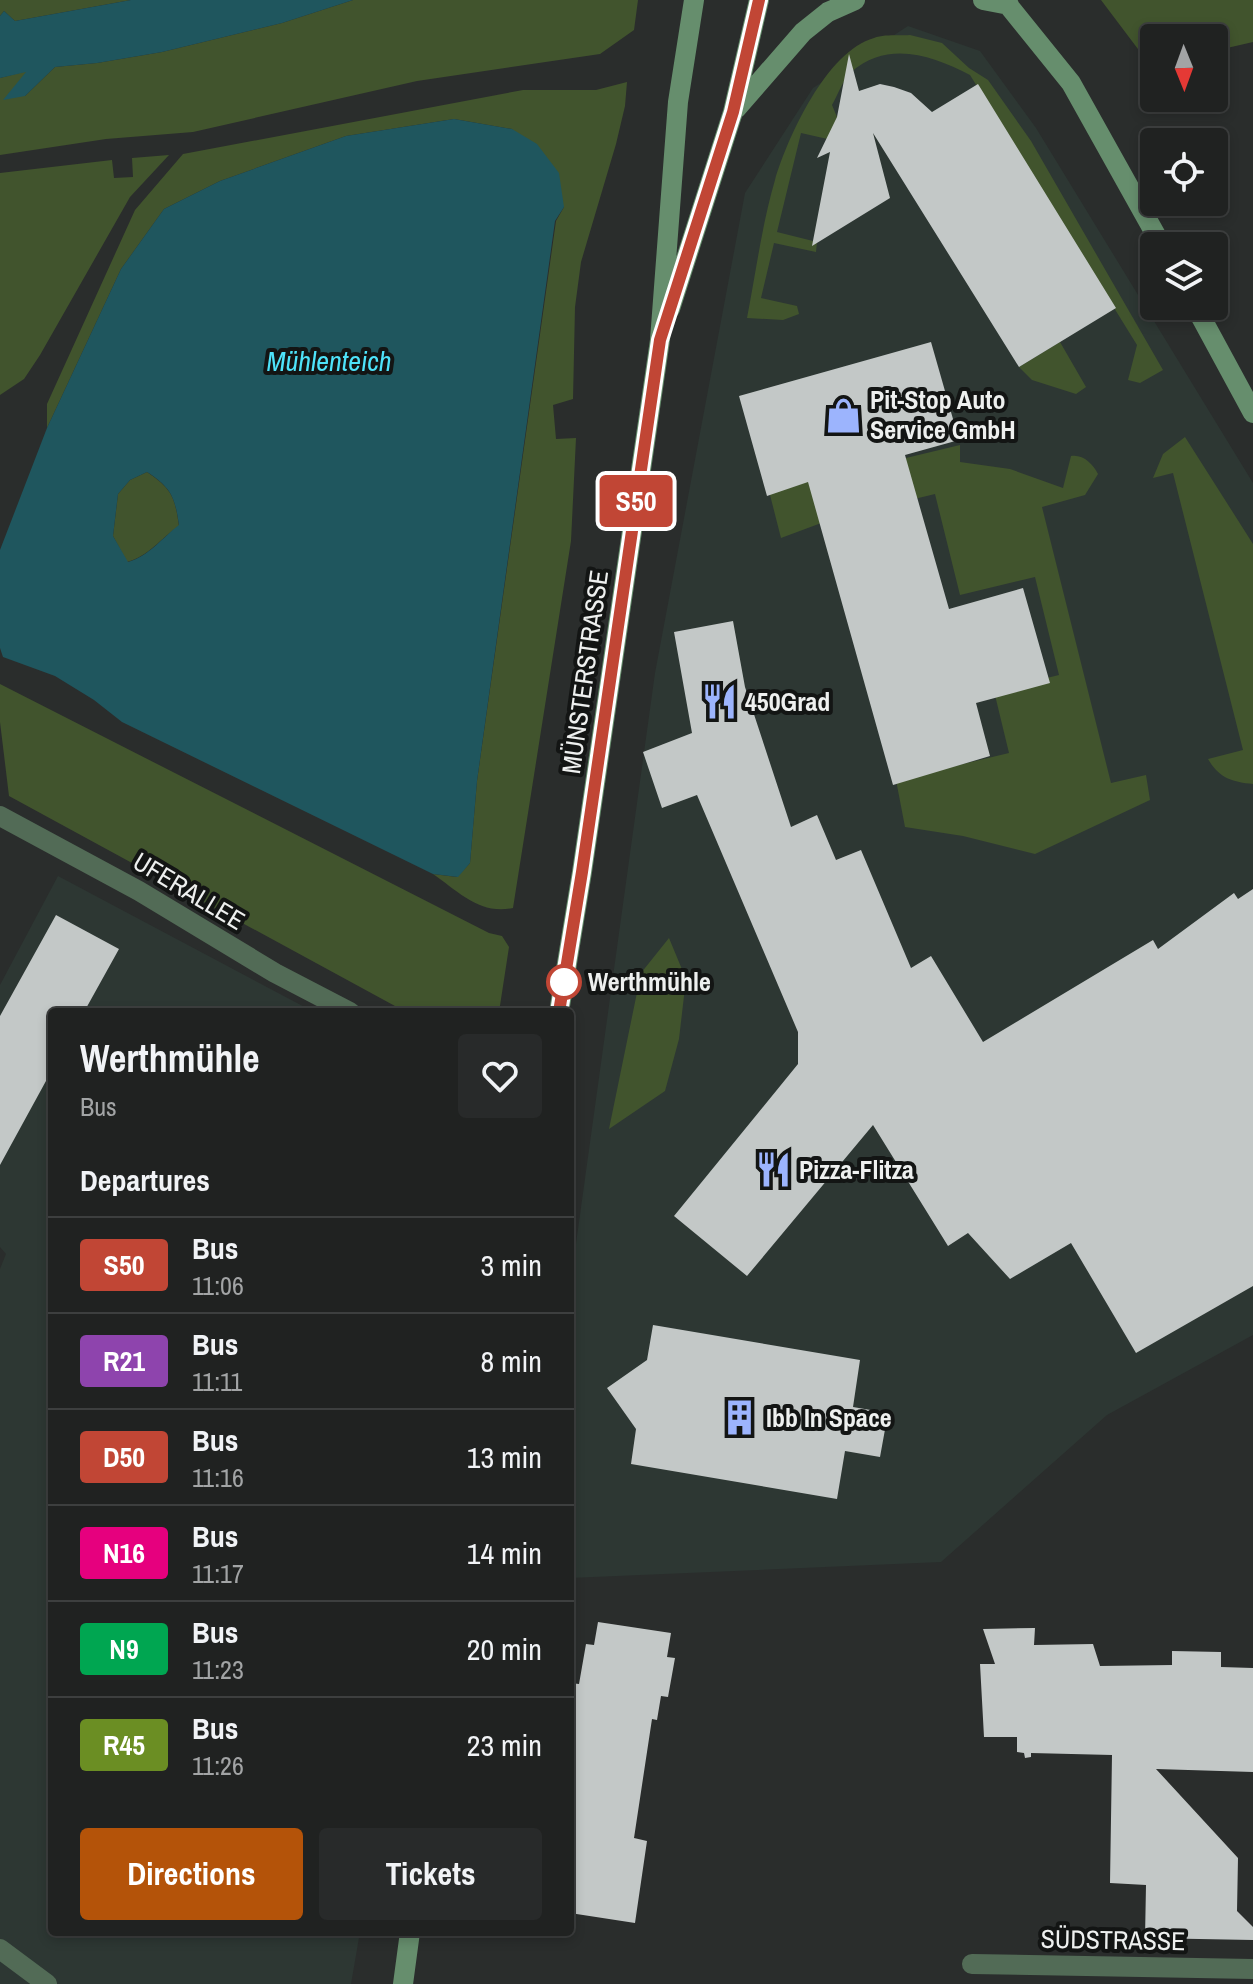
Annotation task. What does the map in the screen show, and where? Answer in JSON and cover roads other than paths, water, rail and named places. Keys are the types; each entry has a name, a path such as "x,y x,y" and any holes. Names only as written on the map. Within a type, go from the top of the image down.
{"main road":[{"name":"MÜNSTERSTRASSE","path":"560,1008 660,340 678,102 694,0"},
{"name":"MÜNSTERSTRASSE","path":"660,340 733,112 759,0"},
{"path":"733,112 803,32 828,12 855,0"},
{"path":"983,0 1006,2 1071,83 1154,232"},
{"path":"1203,320 1253,413"},
{"path":"403,1984 409,1936"}],"street":[{"name":"UFERALLEE","path":"0,816 127,884 275,973 342,1008"},
{"path":"0,1949 47,1984"},
{"name":"SÜDSTRASSE","path":"972,1964 1253,1969"}],"water":[{"path":"131,0 353,0 282,23 162,52 55,67 25,96 3,100 26,72 0,78 0,16 4,11 15,21"},
{"name":"Mühlenteich","path":"454,119 512,129 537,144 559,173 564,207 555,221 477,781 470,863 458,877 433,874 122,722 55,676 3,657 0,648 0,550 47,428 121,269 164,209 220,181 346,136","holes":["147,472 171,494 179,525 149,551 128,562 113,536 118,494 130,480"]}],"place":[{"name":"Pit-Stop Auto Service GmbH","path":"844,415"},
{"name":"450Grad","path":"719,702"},
{"name":"Werthmühle","path":"564,982"},
{"name":"Pizza-Flitza","path":"773,1170"},
{"name":"Ibb In Space","path":"740,1418"}]}
